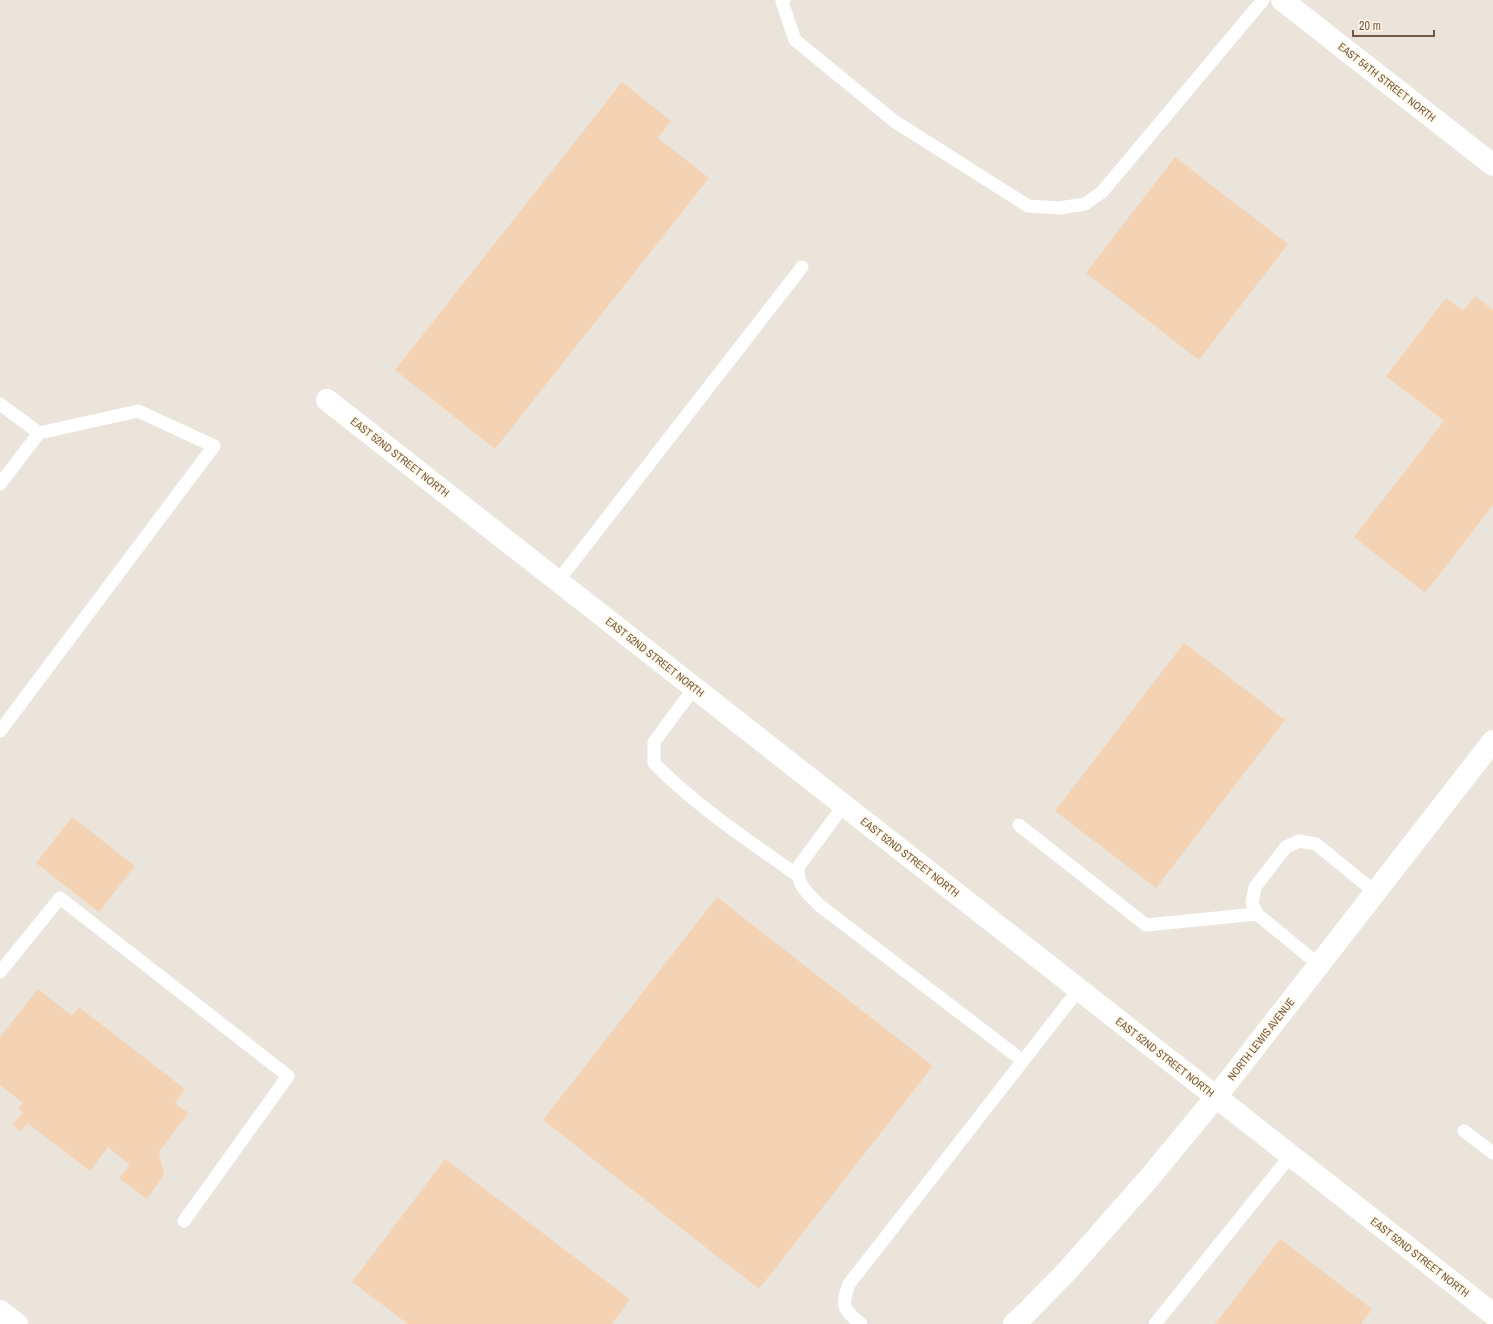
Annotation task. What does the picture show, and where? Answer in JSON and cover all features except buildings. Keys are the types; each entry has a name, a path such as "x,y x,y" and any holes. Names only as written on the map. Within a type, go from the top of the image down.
{"street":[{"name":"EAST 54TH STREET NORTH","path":"1282,0 1493,165"},
{"name":"EAST 52ND STREET NORTH","path":"327,400 1493,1314"},
{"name":"NORTH LEWIS AVENUE","path":"1014,1324 1052,1286 1113,1220 1216,1097 1493,741"},
{"path":"0,1311 17,1324"}],"lane":[{"path":"784,0 782,2 795,40 894,121 1028,206 1059,208 1085,204 1102,192 1263,0"},
{"path":"558,581 802,267"},
{"path":"0,404 39,433"},
{"path":"0,484 39,433 138,411 214,446 0,731"},
{"path":"694,688 654,742 654,763 674,783 746,838 797,874"},
{"path":"844,805 798,866 797,874 802,887 819,905 1023,1061"},
{"path":"1019,824 1146,925 1256,914"},
{"path":"1319,965 1256,914 1252,904 1255,887 1286,847 1299,841 1316,844 1375,892"},
{"path":"0,972 60,898 288,1076 184,1221"},
{"path":"861,1324 846,1311 844,1298 849,1284 1078,989"},
{"path":"1464,1131 1493,1153"},
{"path":"1155,1324 1291,1155"}],"shaded area":[{"path":"0,0 1493,0 1493,1324 0,1324"}]}
